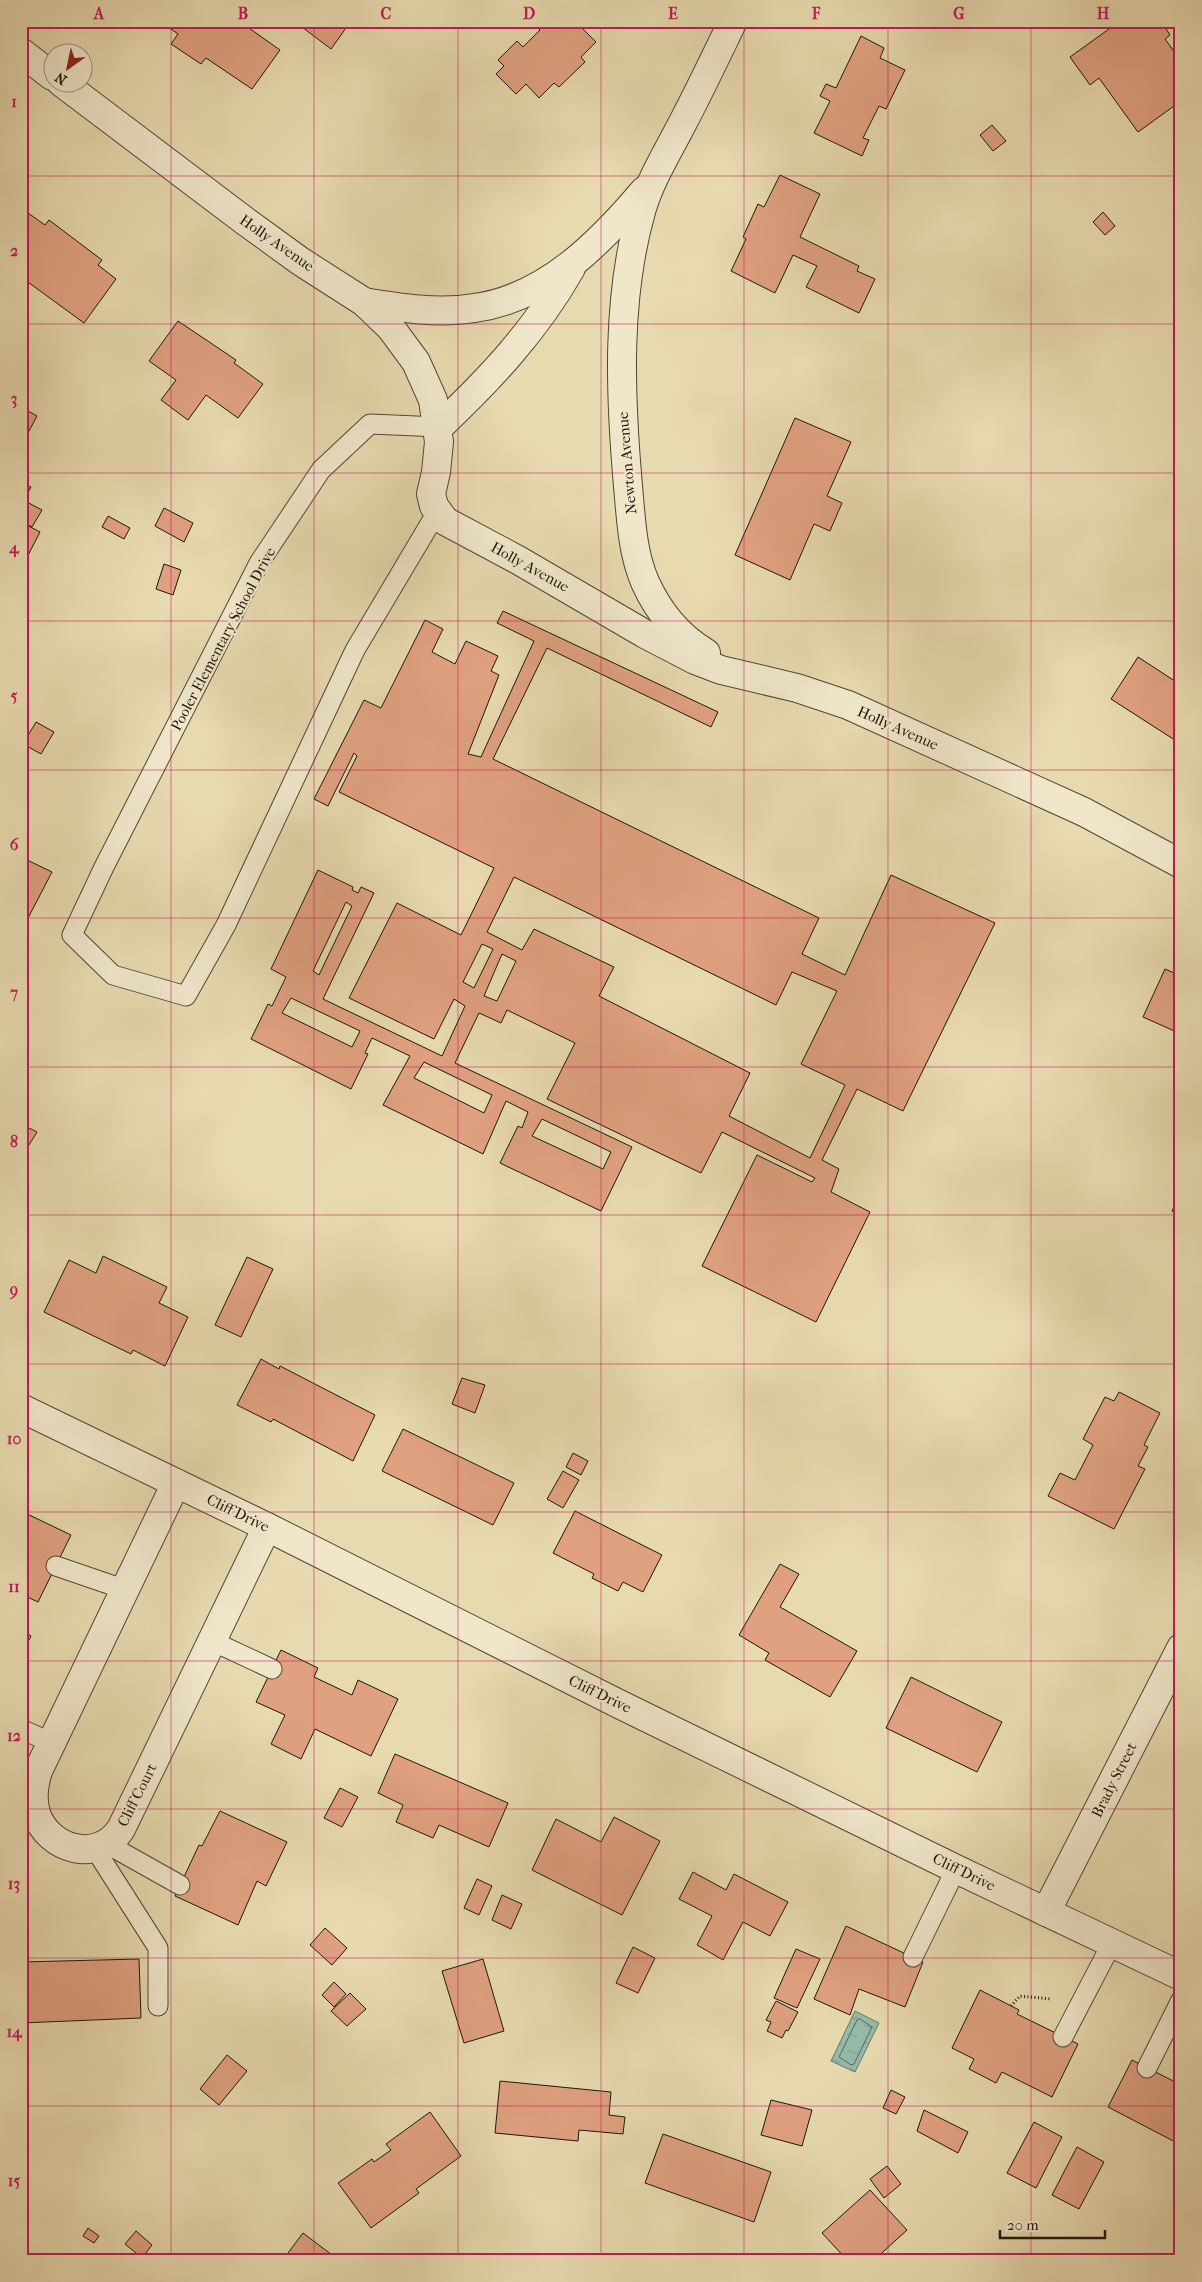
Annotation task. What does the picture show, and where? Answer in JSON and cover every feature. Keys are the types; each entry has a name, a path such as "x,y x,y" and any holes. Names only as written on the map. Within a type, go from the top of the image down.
{"street":[{"name":"Newton Avenue","path":"733,21 650,184 630,259 622,367 623,435 636,553 645,582 656,603 687,640 733,668 766,680"},
{"path":"21,52 42,68"},
{"name":"Holly Avenue","path":"74,92 245,222 300,261 364,302 391,328 416,362 428,387 439,427 439,455 431,494 437,512 445,521 518,560 669,648 721,670 814,693 848,705 1084,812 1181,864"},
{"name":"Newton Avenue","path":"364,302 432,310 462,310 488,306 532,289 573,263 598,241 650,184"},
{"name":"Newton Avenue","path":"439,427 508,358 536,324 573,263"},
{"name":"Cliff Drive","path":"21,1408 267,1527 611,1700 956,1869 1181,1976"},
{"path":"101,1847 81,1850 54,1838 28,1807 41,1763 176,1483"},
{"name":"Cliff Court","path":"101,1847 120,1829 267,1527"},
{"name":"Brady Street","path":"1046,1912 1181,1648"}],"lane":[{"name":"Pooler Elementary School Drive","path":"437,512 355,650 226,925 186,996 113,975 72,935 104,867 259,563 321,470 370,424 439,427"},
{"path":"56,1566 126,1590"},
{"path":"212,1641 272,1670"},
{"path":"21,1729 52,1743"},
{"path":"101,1847 180,1884"},
{"path":"101,1847 158,1948 158,2006"},
{"path":"913,1957 956,1869"},
{"path":"1063,2037 1112,1943"},
{"path":"1147,2068 1181,2000"}],"path":[{"path":"1011,2006 1020,1996 1081,2003"}],"water":[{"path":"855,2011 879,2023 855,2072 831,2061"}],"building":[{"path":"239,21 280,50 252,89 206,58 201,64 171,44 178,34 161,22"},
{"path":"294,21 351,21 331,49"},
{"path":"531,21 575,21 596,42 581,57 585,62 559,87 554,83 539,98 526,84 516,94 496,74 504,66 498,60 517,41 523,47 540,30"},
{"path":"1120,21 1161,21 1170,35 1165,39 1181,61 1181,101 1138,132 1099,78 1090,85 1070,57"},
{"path":"861,36 884,48 880,58 905,70 886,109 879,106 863,138 869,140 862,156 814,133 830,101 820,96 826,84 836,88"},
{"path":"992,125 1006,141 993,151 980,135"},
{"path":"780,175 820,194 800,237 859,266 857,271 875,279 859,313 806,287 817,266 793,255 775,293 731,271 746,239 743,237 758,204 764,207"},
{"path":"21,208 45,225 49,220 102,260 98,265 116,279 84,323 21,277"},
{"path":"1103,212 1115,226 1105,235 1093,222"},
{"path":"178,321 236,360 234,363 263,384 238,418 206,395 188,420 161,400 176,380 149,361"},
{"path":"21,407 37,416 21,446"},
{"path":"795,418 851,442 827,496 842,503 830,531 814,524 790,580 735,555"},
{"path":"21,483 31,487 21,506"},
{"path":"25,501 42,510 32,527 21,521 21,508"},
{"path":"164,508 193,523 184,542 155,526"},
{"path":"108,516 130,528 124,539 102,527"},
{"path":"21,522 40,532 21,569"},
{"path":"164,564 181,570 173,595 156,589"},
{"path":"503,611 718,712 711,727 547,648 493,759 819,918 802,954 845,975 891,875 995,923 903,1111 857,1089 822,1160 839,1169 831,1192 870,1212 816,1322 702,1266 757,1155 812,1182 815,1178 722,1132 701,1173 547,1099 575,1043 507,1010 501,1023 479,1013 455,1063 632,1147 601,1211 500,1163 518,1126 522,1128 528,1112 506,1101 483,1154 383,1105 410,1056 372,1038 365,1053 368,1054 351,1089 251,1039 268,1004 272,1006 286,977 271,969 318,870 353,887 352,890 358,893 361,887 374,893 323,999 442,1056 465,1006 454,999 434,1039 349,998 397,903 461,935 494,868 339,792 357,756 354,753 328,806 314,799 364,700 381,708 425,620 443,629 432,652 455,664 466,641 498,656 491,671 499,675 468,754 481,757 534,641 497,623","holes":["514,877 776,1005 792,972 837,991 801,1064 845,1085 810,1158 729,1116 750,1073 599,996 614,967 534,929 522,950 487,932","346,902 352,906 319,975 313,971","482,944 493,949 474,988 463,982","502,954 516,961 497,1001 484,996","291,998 360,1031 352,1047 282,1013","424,1062 492,1095 484,1113 414,1078","542,1119 611,1152 603,1169 532,1136"]},
{"path":"1138,657 1181,685 1181,744 1111,699"},
{"path":"36,722 54,732 41,754 23,744"},
{"path":"25,859 52,872 27,920 21,916 21,865"},
{"path":"1165,969 1181,976 1181,1034 1143,1017"},
{"path":"21,1124 37,1132 29,1145 21,1141"},
{"path":"1181,1193 1181,1215 1172,1211"},
{"path":"103,1256 167,1287 159,1303 188,1317 165,1366 133,1350 131,1354 44,1312 69,1260 96,1273"},
{"path":"247,1257 273,1269 241,1337 215,1325"},
{"path":"261,1359 279,1369 280,1366 375,1415 353,1461 273,1419 271,1422 237,1405"},
{"path":"462,1378 485,1385 475,1413 452,1404"},
{"path":"1119,1392 1160,1413 1144,1445 1148,1447 1138,1466 1145,1469 1114,1529 1048,1496 1060,1473 1075,1480 1093,1445 1083,1439 1105,1397 1114,1401"},
{"path":"403,1429 514,1483 493,1525 382,1471"},
{"path":"573,1453 588,1461 581,1475 566,1467"},
{"path":"563,1471 579,1480 563,1508 547,1499"},
{"path":"21,1511 71,1535 38,1602 21,1594"},
{"path":"575,1511 662,1555 643,1592 623,1582 618,1591 592,1578 594,1574 553,1553"},
{"path":"780,1564 799,1574 780,1607 857,1651 830,1697 765,1660 769,1653 739,1635"},
{"path":"21,1630 31,1636 21,1656"},
{"path":"281,1650 318,1668 314,1677 352,1695 358,1680 398,1699 371,1756 315,1729 301,1759 271,1744 285,1715 256,1702"},
{"path":"911,1677 1002,1722 977,1772 886,1728"},
{"path":"395,1754 508,1803 489,1847 439,1825 433,1838 396,1822 403,1805 378,1793"},
{"path":"340,1788 358,1797 342,1827 324,1818"},
{"path":"220,1811 287,1842 266,1886 257,1881 238,1925 175,1896 199,1845 202,1846"},
{"path":"614,1817 660,1841 622,1915 532,1870 556,1819 601,1842"},
{"path":"693,1872 726,1890 734,1874 788,1902 770,1936 743,1922 723,1960 697,1945 712,1916 679,1899"},
{"path":"477,1879 492,1886 479,1915 464,1908"},
{"path":"502,1895 522,1904 511,1929 492,1920"},
{"path":"846,1926 923,1962 905,2007 859,1989 850,2015 814,1999"},
{"path":"325,1928 347,1948 332,1965 310,1945"},
{"path":"633,1947 655,1958 638,1993 616,1983"},
{"path":"796,1949 820,1959 797,2008 774,1998"},
{"path":"139,1959 141,2018 21,2023 21,1962"},
{"path":"483,1959 504,2031 464,2043 442,1971"},
{"path":"334,1982 346,1994 334,2007 322,1995"},
{"path":"980,1990 1019,2010 1017,2014 1078,2044 1052,2097 1002,2072 996,2083 969,2069 974,2059 952,2048"},
{"path":"350,1993 366,2009 347,2026 331,2011"},
{"path":"776,2001 798,2012 782,2038 767,2031 771,2022 766,2020"},
{"path":"227,2055 247,2071 219,2105 200,2089"},
{"path":"1132,2060 1181,2085 1181,2145 1108,2107"},
{"path":"500,2081 611,2092 609,2115 625,2117 623,2134 579,2130 578,2141 495,2133"},
{"path":"891,2090 905,2097 896,2114 883,2108"},
{"path":"771,2100 812,2110 802,2146 761,2135"},
{"path":"924,2110 968,2132 958,2153 917,2131"},
{"path":"430,2112 461,2156 416,2189 419,2193 371,2228 338,2183 372,2159 374,2162 391,2150 386,2144"},
{"path":"1034,2122 1062,2137 1036,2188 1007,2173"},
{"path":"663,2134 771,2172 754,2222 645,2183"},
{"path":"1077,2147 1104,2162 1079,2209 1052,2195"},
{"path":"887,2166 901,2184 884,2198 870,2179"},
{"path":"870,2190 907,2230 873,2261 848,2261 822,2233"},
{"path":"88,2228 99,2236 94,2243 83,2236"},
{"path":"136,2231 152,2245 142,2258 125,2244"},
{"path":"303,2233 340,2261 282,2261"}]}
